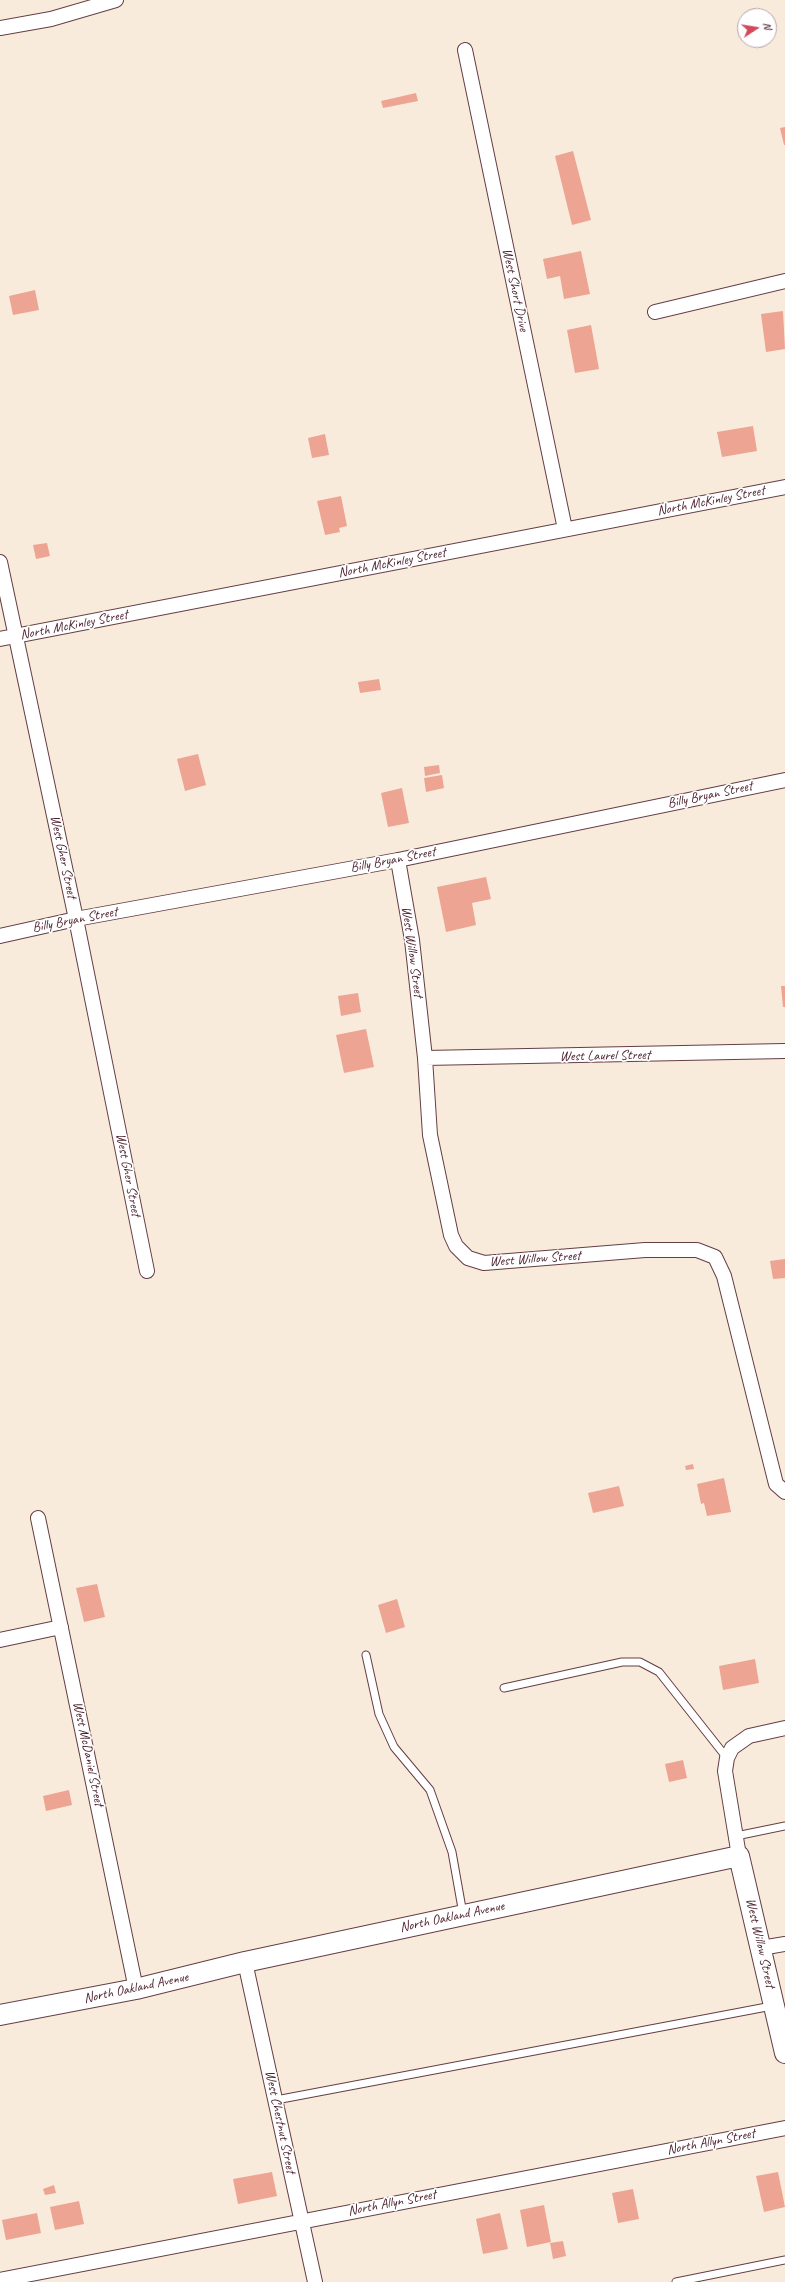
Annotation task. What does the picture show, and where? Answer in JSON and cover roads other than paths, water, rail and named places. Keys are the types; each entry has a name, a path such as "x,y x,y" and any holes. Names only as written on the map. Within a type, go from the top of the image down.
{"street":[{"path":"0,28 51,19 116,0"},
{"name":"West Short Drive","path":"465,50 565,529"},
{"path":"655,312 785,281"},
{"name":"North McKinley Street","path":"0,640 785,487"},
{"name":"West Gher Street","path":"0,562 76,919 147,1271"},
{"name":"Billy Bryan Street","path":"0,936 76,919 398,860 785,780"},
{"name":"West Willow Street","path":"398,860 411,933 425,1058 430,1134 451,1235 456,1246 468,1258 484,1263 645,1250 697,1250 715,1257 724,1276 776,1484 785,1492"},
{"name":"West Laurel Street","path":"425,1058 785,1051"},
{"name":"West McDaniel Street","path":"38,1518 136,1989"},
{"path":"0,1640 61,1627"},
{"path":"739,1856 725,1771 727,1758 732,1748 749,1736 785,1728"},
{"name":"West Willow Street","path":"739,1856 785,2053"},
{"name":"North Oakland Avenue","path":"0,2015 136,1989 245,1962 739,1856"},
{"path":"761,1948 785,1944"},
{"name":"West Chestnut Street","path":"245,1962 315,2282"},
{"name":"North Allyn Street","path":"0,2280 301,2220 785,2128"}],"lane":[{"path":"366,1655 378,1714 394,1747 430,1790 452,1852 464,1914"},
{"path":"504,1688 622,1662 640,1662 659,1672 727,1758"},
{"path":"736,1836 785,1826"},
{"path":"276,2100 774,2005"},
{"path":"676,2282 785,2260"}]}
